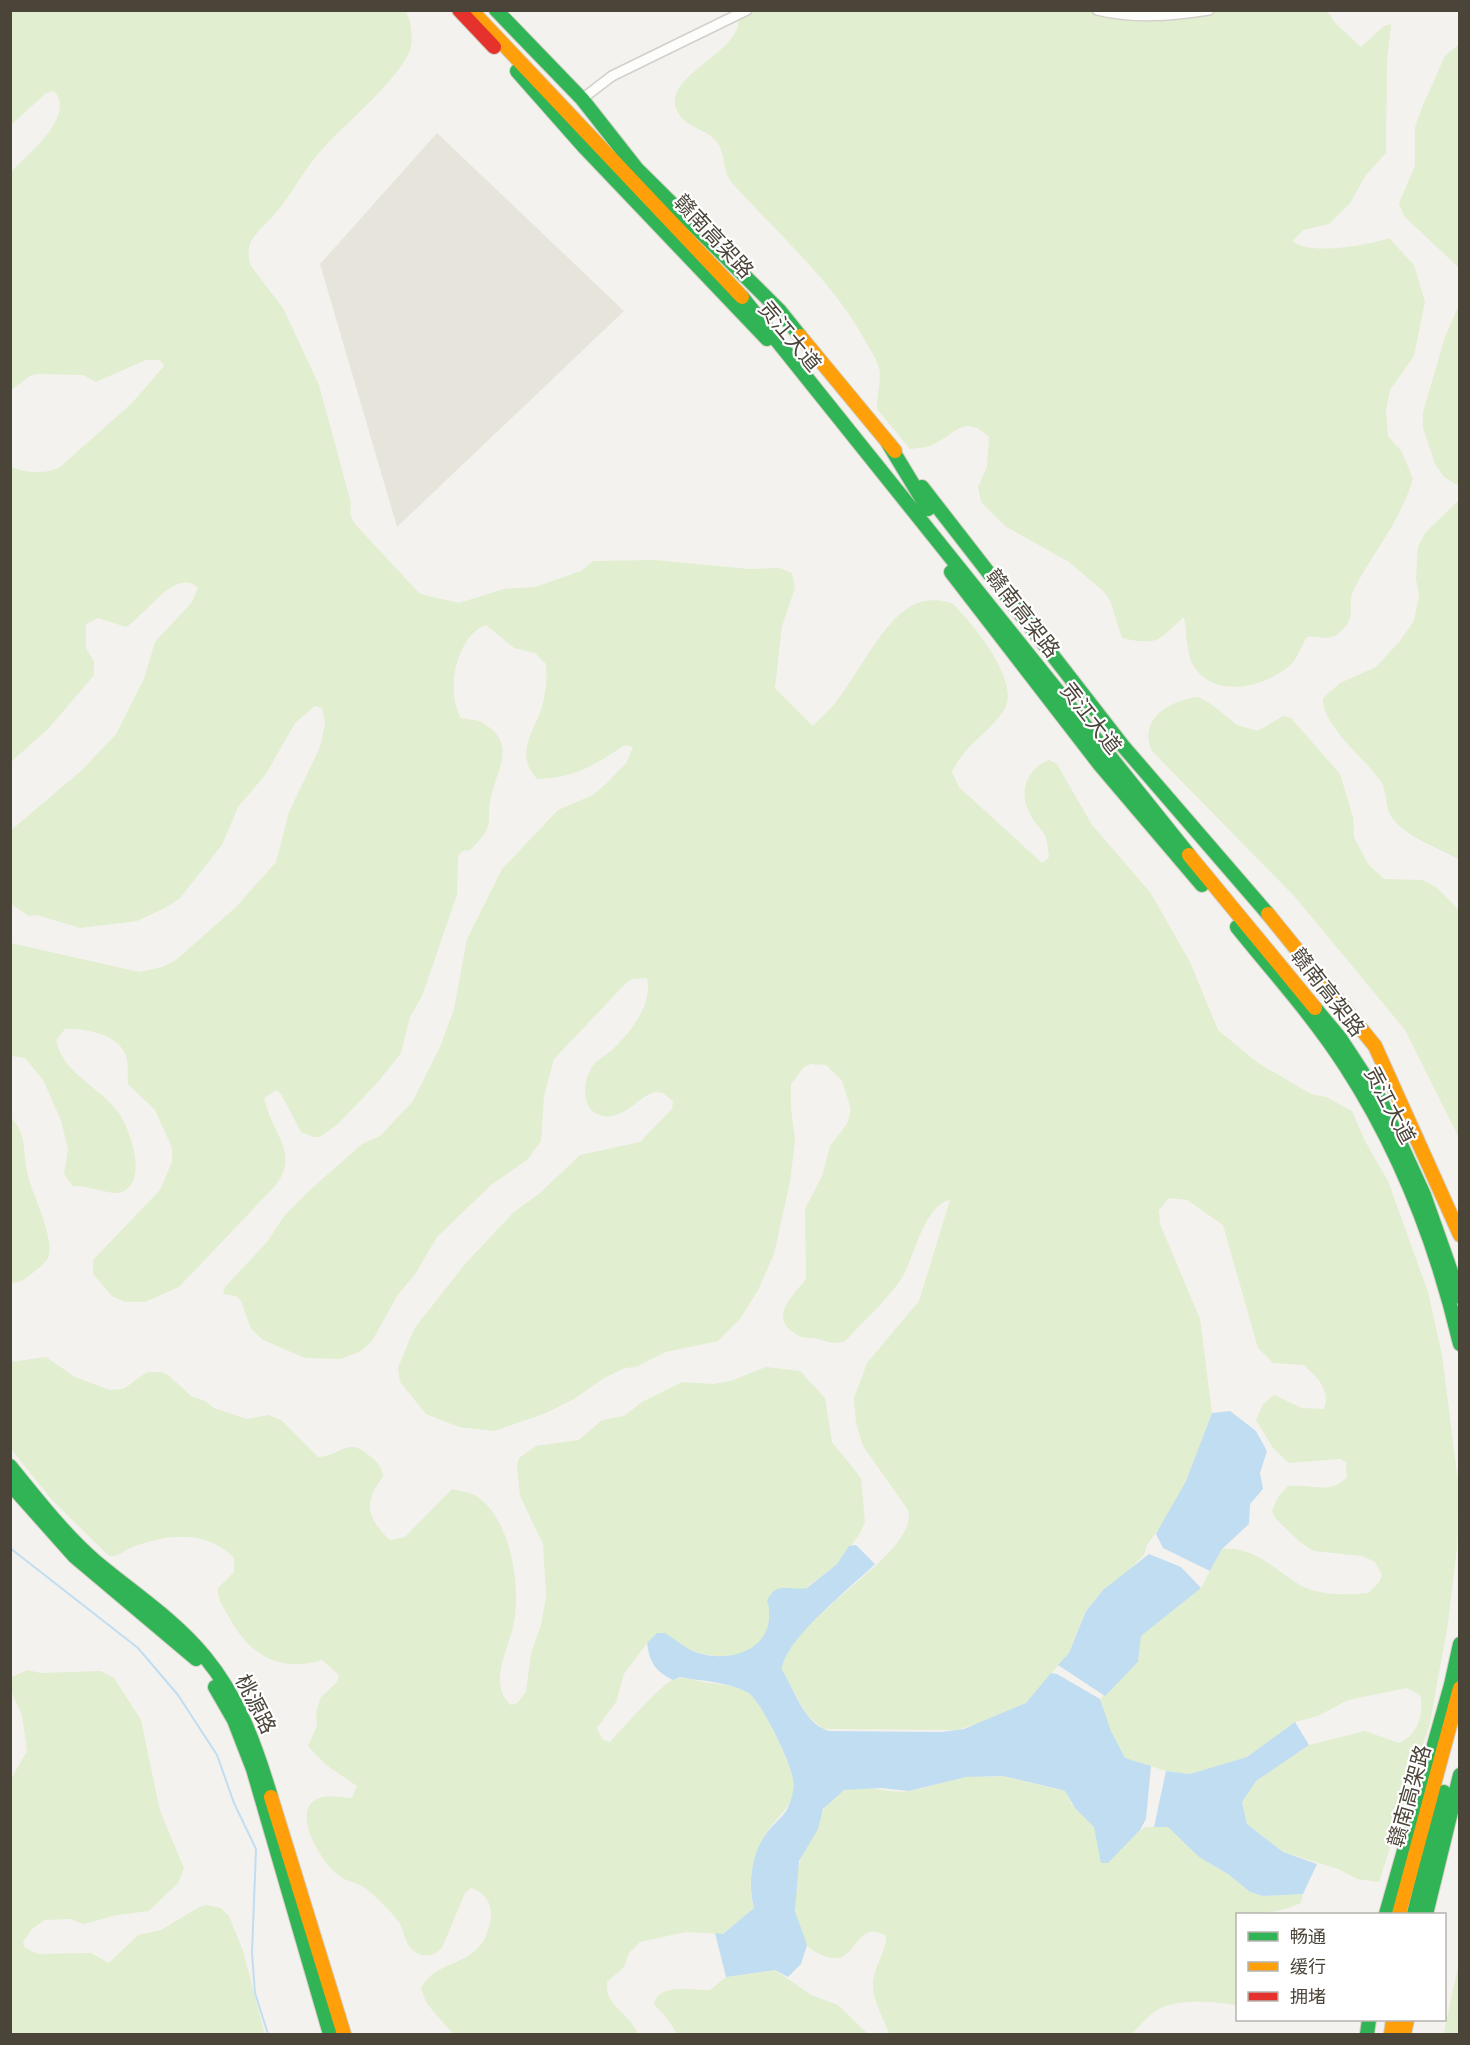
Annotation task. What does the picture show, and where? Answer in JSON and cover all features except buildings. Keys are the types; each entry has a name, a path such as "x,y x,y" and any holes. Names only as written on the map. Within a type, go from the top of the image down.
{"main road":[{"name":"贡江大道","path":"459,10 520,73 585,148 760,330 1100,765 1234,922 1345,1067 1384,1134 1417,1208 1448,1288 1460,1344"},
{"name":"赣南高架路","path":"471,10 675,224 758,315 924,512 1156,815 1340,1038 1380,1099 1424,1195 1460,1297"},
{"name":"赣南高架路","path":"483,10 763,309 924,512 1136,773 1220,872 1362,1050 1403,1124 1460,1259"},
{"name":"贡江大道","path":"496,10 582,99 637,169 780,311 888,443 1123,746 1224,860 1375,1046 1460,1235"},
{"path":"888,443 924,512"},
{"path":"866,463 924,512"},
{"name":"桃源路","path":"10,1466 52,1519 94,1560 176,1624 206,1658 238,1705 264,1773 344,2034"},
{"name":"桃源路","path":"10,1484 40,1522 75,1557 171,1634 198,1662 223,1698 253,1769 330,2034"},
{"path":"1386,1913 1460,1644"},
{"name":"赣南高架路","path":"1399,1913 1460,1688"},
{"name":"赣南高架路","path":"1414,1913 1460,1732"},
{"path":"1426,1913 1460,1775"},
{"path":"1387,1913 1412,1863"},
{"path":"1426,1913 1427,1868"}],"street":[{"path":"582,99 612,76 747,10"},
{"path":"1096,10 1122,16 1163,17 1209,10"}],"shaded area":[{"path":"437,133 624,311 397,527 320,264"}],"green space":[{"path":"11,11 405,11 410,24 412,41 404,62 382,89 313,160 279,209 253,238 249,250 251,266 283,308 319,385 351,503 350,514 355,524 420,594 459,603 504,589 535,587 581,571 593,561 654,560 749,569 779,568 792,573 795,588 782,626 775,688 813,726 835,703 881,635 902,612 918,603 933,600 953,604 992,653 1006,683 1008,696 1000,716 957,762 952,772 959,787 1042,863 1049,857 1047,840 1026,806 1026,782 1041,764 1049,760 1057,764 1092,825 1150,892 1190,962 1218,1030 1258,1063 1311,1094 1326,1097 1352,1111 1365,1141 1388,1181 1428,1292 1442,1355 1459,1488 1457,1548 1448,1623 1430,1723 1379,1882 1357,1879 1338,1869 1283,1852 1247,1824 1242,1802 1256,1781 1309,1745 1365,1731 1399,1743 1406,1739 1415,1729 1421,1716 1420,1695 1407,1688 1348,1700 1318,1716 1295,1722 1247,1757 1190,1774 1166,1771 1125,1758 1111,1731 1100,1699 1138,1662 1141,1636 1201,1588 1222,1549 1245,1551 1255,1555 1300,1585 1324,1593 1368,1593 1379,1582 1382,1575 1375,1562 1362,1556 1314,1551 1301,1543 1275,1518 1272,1511 1278,1497 1288,1486 1319,1488 1334,1486 1347,1477 1346,1462 1340,1459 1289,1463 1273,1448 1256,1420 1263,1404 1274,1395 1302,1408 1324,1409 1326,1396 1318,1379 1304,1365 1273,1363 1258,1348 1223,1225 1187,1200 1169,1198 1159,1210 1160,1224 1200,1319 1212,1413 1186,1481 1164,1522 1147,1545 1144,1555 1122,1577 1103,1590 1086,1610 1069,1653 1026,1703 987,1721 956,1730 823,1729 807,1715 782,1670 789,1651 804,1630 894,1547 906,1527 908,1510 863,1446 856,1423 854,1398 867,1363 919,1301 950,1200 933,1211 902,1278 845,1341 835,1343 799,1336 789,1329 784,1322 785,1308 806,1279 805,1209 822,1176 830,1146 847,1124 851,1109 842,1081 826,1065 811,1064 804,1067 791,1084 795,1140 790,1182 774,1254 758,1290 740,1319 718,1341 666,1352 636,1367 625,1368 546,1413 494,1431 459,1427 426,1414 400,1382 398,1368 414,1329 465,1264 514,1212 540,1193 580,1155 640,1142 672,1109 673,1101 663,1093 655,1092 623,1112 611,1116 602,1116 595,1112 586,1100 586,1084 593,1066 625,1036 643,1008 647,998 647,978 627,982 554,1059 544,1096 541,1141 528,1159 491,1185 437,1237 416,1273 397,1296 372,1341 361,1351 341,1359 305,1358 263,1340 251,1329 241,1301 236,1296 223,1294 225,1287 267,1242 285,1215 362,1144 380,1136 413,1101 440,1047 454,1009 467,939 502,869 558,810 593,795 607,783 627,762 633,747 625,745 574,773 537,779 530,770 526,753 527,744 544,699 546,664 535,653 514,648 486,625 476,631 461,652 456,666 454,694 461,718 481,722 499,739 502,747 501,764 492,793 488,827 470,850 463,851 458,856 457,895 422,996 410,1017 401,1053 378,1082 338,1124 320,1137 301,1132 281,1094 276,1090 264,1098 283,1146 285,1166 281,1176 274,1187 179,1287 145,1302 125,1302 112,1296 93,1274 93,1260 160,1190 172,1162 172,1148 155,1110 128,1084 127,1059 122,1048 109,1038 91,1031 65,1029 56,1040 60,1052 74,1071 118,1112 132,1142 136,1167 130,1186 122,1192 112,1193 73,1186 64,1174 68,1149 61,1120 43,1080 25,1058 11,1056 11,943 139,972 162,967 176,960 237,906 276,862 289,812 320,747 325,723 322,708 315,706 295,723 266,774 238,807 222,845 180,898 165,908 137,921 80,928 37,915 29,916 11,904 11,830 81,771 116,734 144,679 155,642 192,602 198,588 189,583 180,583 161,595 126,627 98,618 86,624 86,648 94,662 94,675 49,728 11,762 11,466 22,471 36,472 60,467 132,403 164,366 160,360 146,360 96,382 83,375 37,374 30,376 11,390 11,172 38,145 55,123 59,112 59,101 54,91 46,93 11,125"},
{"path":"737,11 1327,11 1336,24 1361,47 1384,26 1391,24 1387,61 1386,153 1366,175 1350,203 1329,224 1303,230 1293,241 1311,248 1339,248 1389,238 1414,265 1425,302 1414,356 1390,390 1386,411 1388,436 1402,452 1413,479 1401,510 1354,589 1349,620 1337,635 1329,638 1307,637 1291,665 1265,680 1239,687 1214,683 1203,677 1191,662 1184,617 1157,640 1122,638 1110,600 1104,592 1069,562 1005,526 981,502 978,487 987,467 989,437 980,430 967,426 961,427 931,445 910,449 877,409 879,368 854,321 805,260 730,180 717,142 707,133 684,120 676,108 676,95 683,83 732,37 738,25"},
{"path":"1459,44 1459,268 1404,216 1399,203 1415,166 1415,127 1423,105 1445,56"},
{"path":"1459,305 1459,486 1444,477 1435,464 1423,428 1423,412 1445,337"},
{"path":"1459,500 1459,860 1415,837 1393,819 1388,810 1380,780 1336,730 1324,708 1323,698 1340,683 1376,667 1399,642 1414,621 1419,596 1416,579 1418,547 1425,533"},
{"path":"1198,697 1211,704 1237,725 1258,731 1283,716 1291,718 1340,774 1353,817 1354,837 1368,864 1384,879 1423,880 1436,887 1459,910 1459,1138 1405,1030 1296,898 1152,751 1149,729 1159,713 1177,702"},
{"path":"10,1116 22,1136 29,1181 46,1228 50,1250 44,1264 24,1280 10,1283"},
{"path":"46,1357 75,1377 110,1390 123,1389 147,1372 161,1372 168,1375 191,1396 205,1401 214,1408 247,1419 268,1415 281,1420 318,1457 350,1447 363,1451 376,1461 382,1470 383,1477 372,1495 370,1510 377,1525 390,1540 405,1537 452,1489 478,1497 499,1521 506,1537 514,1573 516,1608 514,1623 500,1676 504,1696 511,1705 517,1703 526,1692 531,1653 541,1625 546,1596 543,1544 520,1496 517,1465 519,1458 536,1446 579,1440 602,1420 624,1416 642,1402 682,1382 713,1384 731,1381 766,1367 800,1371 825,1398 832,1442 861,1478 865,1522 859,1535 837,1564 806,1588 799,1589 770,1607 767,1631 759,1643 748,1650 735,1655 707,1655 681,1645 671,1637 647,1643 624,1674 616,1702 597,1728 603,1740 610,1742 657,1692 672,1680 687,1678 731,1686 753,1697 767,1718 781,1746 793,1779 794,1788 790,1802 766,1833 754,1860 751,1889 754,1908 723,1934 686,1932 640,1942 629,1953 624,1967 607,1982 607,1990 614,2004 635,2027 638,2034 453,2034 427,2004 421,1989 427,1979 436,1972 466,1957 483,1942 491,1919 489,1903 485,1897 471,1888 465,1893 442,1948 433,1954 424,1955 410,1947 399,1922 373,1895 362,1886 342,1878 331,1869 318,1850 308,1827 309,1807 315,1800 324,1797 352,1798 357,1786 326,1765 308,1746 317,1726 316,1712 321,1697 337,1682 339,1675 322,1660 306,1664 278,1662 265,1657 244,1640 218,1595 218,1588 234,1572 234,1558 222,1548 197,1538 184,1537 144,1543 117,1555 109,1556 53,1501 11,1449 10,1362"},
{"path":"27,1670 41,1673 101,1671 114,1678 141,1720 160,1811 184,1868 178,1883 149,1911 117,1915 84,1924 70,1919 45,1920 32,1929 23,1942 25,1948 38,1954 91,1953 109,1963 138,1935 161,1930 199,1907 207,1905 221,1908 229,1916 243,1951 265,2034 11,2034 11,1779 27,1751 22,1715 12,1693 10,1678"},
{"path":"1003,1776 1065,1791 1071,1803 1094,1827 1108,1862 1140,1830 1146,1827 1168,1827 1199,1857 1228,1874 1250,1892 1263,1896 1303,1894 1301,1903 1285,1909 1262,1913 1236,1913 1236,2005 1177,2003 1151,2014 1132,2034 889,2034 873,1991 875,1971 885,1947 886,1936 874,1932 866,1933 848,1953 840,1958 829,1958 808,1946 800,1933 796,1908 798,1872 808,1841 826,1807 841,1791 850,1788 865,1788 902,1792 967,1777"},
{"path":"1459,1962 1459,2034 1444,2034 1445,2027"},
{"path":"775,1970 811,1995 838,2005 868,2034 677,2034 654,2004 657,1997 670,1990 710,1990 726,1977"}],"water":[{"path":"1230,1411 1256,1431 1267,1451 1260,1473 1263,1489 1250,1504 1249,1524 1222,1549 1210,1571 1163,1548 1156,1534 1186,1481 1212,1413"},
{"path":"856,1545 875,1564 806,1629 785,1658 782,1670 801,1706 814,1722 830,1731 941,1732 964,1729 1026,1703 1051,1673 1057,1674 1100,1699 1111,1731 1125,1758 1151,1766 1146,1819 1140,1830 1108,1863 1101,1863 1094,1827 1075,1808 1065,1791 1058,1789 1003,1776 966,1777 909,1791 881,1788 844,1790 823,1809 818,1829 799,1861 795,1911 807,1945 801,1964 788,1977 775,1970 726,1977 715,1933 723,1934 754,1908 751,1878 758,1847 769,1830 788,1809 794,1786 793,1779 774,1732 753,1697 747,1692 723,1684 680,1677 673,1680 654,1666 647,1643 657,1633 665,1633 687,1648 702,1654 723,1656 744,1652 761,1640 766,1631 769,1620 767,1601 775,1591 779,1588 807,1588 837,1564 849,1546"},
{"path":"1149,1554 1181,1567 1201,1588 1141,1636 1138,1662 1105,1696 1058,1665 1069,1653 1086,1611 1103,1590"},
{"path":"1295,1722 1309,1745 1256,1781 1242,1802 1247,1824 1283,1852 1317,1864 1303,1894 1263,1896 1250,1892 1228,1874 1199,1857 1168,1827 1154,1827 1166,1771 1190,1774 1247,1757"}],"waterway":[{"path":"10,1548 138,1648 178,1695 217,1755 234,1803 256,1849 252,1953 255,1993 268,2034"}],"traffic: fast":[{"path":"496,10 582,99 637,169 780,311 800,336"},
{"path":"517,71 585,148 767,339"},
{"path":"742,297 1189,855"},
{"path":"888,443 928,509"},
{"path":"922,487 1123,746 1268,914"},
{"path":"951,572 1100,765 1202,885"},
{"path":"1237,927 1334,1049 1384,1132 1428,1236 1451,1307 1460,1344"},
{"path":"1315,1008 1340,1038 1380,1099 1424,1195 1460,1297"},
{"path":"10,1466 83,1550 167,1618 205,1657 237,1706 271,1797"},
{"path":"10,1484 75,1557 196,1659"},
{"path":"1386,1913 1451,1685 1460,1644"},
{"path":"215,1687 234,1720 253,1769 330,2034"},
{"path":"1426,1913 1460,1775"},
{"path":"1414,1913 1444,1792"},
{"path":"1367,2034 1369,2021"}],"traffic: slow":[{"path":"471,10 742,297"},
{"path":"800,336 895,451"},
{"path":"1189,855 1315,1008"},
{"path":"1268,914 1375,1046 1460,1235"},
{"path":"1399,1913 1460,1688"},
{"path":"271,1797 344,2034"},
{"path":"1391,2034 1393,2021"},
{"path":"1404,2034 1407,2021"}],"traffic: jam":[{"path":"459,10 494,47"}]}
